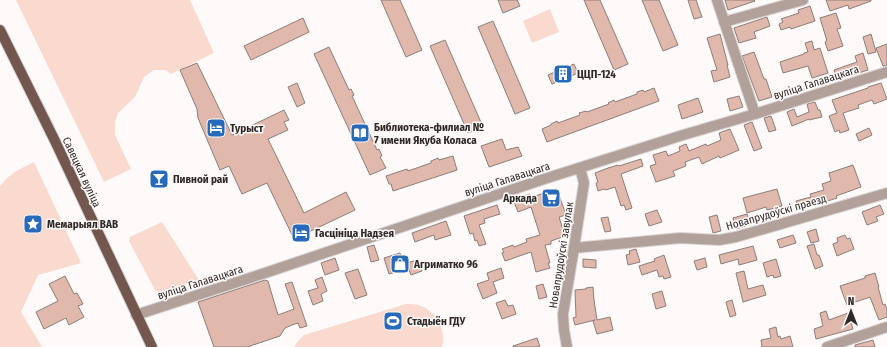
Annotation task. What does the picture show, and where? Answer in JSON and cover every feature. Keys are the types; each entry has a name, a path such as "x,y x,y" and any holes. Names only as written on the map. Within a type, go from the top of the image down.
{"main road":[{"name":"Савецкая вуліца","path":"0,30 152,347"}],"street":[{"path":"717,0 755,114"},
{"path":"724,22 803,0"},
{"name":"вуліца Галавацкага","path":"136,315 541,180 887,72"},
{"name":"Новапрудоўскі завулак","path":"567,347 563,314 584,182 580,168"},
{"name":"Новапрудоўскі праезд","path":"574,248 680,238 719,240 736,237 887,193"},
{"path":"827,347 887,327"}],"shaded area":[{"path":"16,0 190,0 214,53 171,74 165,70 154,70 144,77 135,97 118,113 115,122 115,135 131,169 104,182"},
{"path":"550,9 559,32 532,43 523,21"},
{"path":"34,162 81,263 38,275 21,312 42,347 0,347 0,186 16,171"},
{"path":"162,222 199,280 160,293 155,290 129,241 130,237"},
{"name":"Стадыён ГДУ","path":"406,304 416,304 421,306 436,317 442,329 442,347 294,347 304,335"}],"building":[{"path":"381,0 400,0 422,50 406,57"},
{"path":"498,0 517,0 520,6 503,13"},
{"path":"584,0 600,0 628,64 614,70"},
{"path":"642,0 659,0 678,45 663,51"},
{"path":"688,0 696,0 702,17 694,19"},
{"path":"725,0 754,0 755,1 728,10"},
{"path":"826,0 871,1 849,9 848,5 830,11"},
{"path":"810,6 815,21 791,29 790,27 781,30 779,24 783,22 781,19 799,13 798,10"},
{"path":"836,13 841,28 837,29 843,46 828,51 825,42 827,41 820,18"},
{"path":"767,17 770,26 754,32 756,38 739,43 734,28"},
{"path":"303,18 309,32 251,60 244,46"},
{"path":"493,21 530,108 515,114 478,27"},
{"path":"720,34 730,77 714,82 711,71 717,70 707,38"},
{"path":"871,34 876,52 868,54 863,37"},
{"path":"445,40 483,127 468,133 430,46"},
{"path":"812,41 814,50 820,48 828,73 812,78 808,66 783,73 780,62 808,52 805,43"},
{"path":"887,44 887,66 883,66 876,48"},
{"path":"329,47 349,90 351,89 354,95 352,96 377,150 379,149 382,156 380,157 386,168 370,175 314,54"},
{"path":"754,52 772,97 759,101 742,56"},
{"path":"863,53 868,70 837,80 834,70 857,62 855,56"},
{"name":"Турыст","path":"197,63 232,135 284,110 289,120 284,122 288,130 268,139 304,213 346,192 355,210 294,239 267,183 242,194 229,166 220,170 198,118 197,109 180,70"},
{"name":"ЦЦП-124","path":"574,64 578,73 552,84 548,75"},
{"path":"297,83 305,103 297,107 288,87"},
{"path":"881,83 887,99 874,104 872,100 858,105 859,108 843,113 849,130 840,133 839,130 835,132 829,116 837,113 832,100"},
{"path":"654,88 659,101 547,142 542,129 551,124 557,121 558,123 580,115 579,113 587,112 609,104 608,103 614,100 615,102 637,94 637,92 643,90 644,92"},
{"path":"739,96 743,107 730,111 727,99"},
{"path":"698,98 703,112 682,119 678,105"},
{"path":"815,102 822,117 809,119 792,126 787,112 794,109 797,117 809,112 807,104"},
{"path":"771,116 776,130 769,132 764,118"},
{"path":"752,122 762,148 754,151 744,125"},
{"path":"869,128 872,135 859,141 856,134"},
{"path":"730,129 739,150 720,158 719,156 702,164 699,157 685,162 686,166 673,171 675,176 656,182 650,166 656,164 653,155 666,151 668,156 680,151 679,147 686,144 689,151 706,144 707,146 721,140 719,133"},
{"path":"502,139 506,150 518,147 522,156 489,167 481,146"},
{"path":"453,156 457,170 393,191 386,176 407,169 408,171 431,163 431,161 438,158 439,160"},
{"path":"641,159 643,166 621,174 632,208 626,210 624,205 621,206 615,187 598,191 596,183 598,182 595,173"},
{"path":"853,165 861,187 836,196 837,198 799,210 796,201 811,197 810,194 824,190 822,184 831,181 829,173"},
{"path":"557,189 566,215 559,217 565,236 551,241 551,244 545,245 550,268 536,272 531,252 505,261 502,253 504,252 502,249 513,245 514,247 527,242 526,239 540,235 531,207 518,212 513,199 530,194 532,197"},
{"path":"777,189 782,206 767,210 766,207 747,213 743,198"},
{"path":"497,205 500,214 484,219 485,223 479,225 486,244 479,246 477,240 475,241 473,233 470,234 464,216"},
{"path":"880,205 884,214 876,217 878,221 867,225 862,212"},
{"path":"657,210 662,222 649,226 645,214"},
{"path":"747,214 751,224 736,229 733,218"},
{"path":"717,215 721,231 713,233 709,217"},
{"path":"608,217 611,231 605,232 601,218"},
{"path":"446,221 451,235 435,240 434,235 415,242 412,233"},
{"path":"816,229 819,241 811,243 807,232"},
{"path":"793,235 796,243 780,248 777,240"},
{"path":"845,235 847,239 850,238 854,249 837,256 833,244 838,242 837,238"},
{"path":"814,244 817,255 819,255 823,266 815,269 807,246"},
{"path":"374,245 379,260 371,262 367,247"},
{"path":"753,246 757,260 739,265 738,259 721,264 719,255"},
{"path":"636,249 640,262 628,265 626,255 630,254 629,251"},
{"path":"400,253 405,269 389,274 384,258"},
{"path":"664,255 671,277 664,279 663,276 659,277 657,270 642,275 639,266 655,261 654,259"},
{"path":"335,258 339,270 325,275 321,263"},
{"path":"705,258 707,267 697,270 694,261"},
{"path":"583,259 596,260 596,268 583,267"},
{"path":"776,259 781,276 774,278 773,275 767,277 763,263"},
{"path":"418,260 422,271 411,275 406,263"},
{"path":"501,268 504,278 493,282 497,293 483,299 477,284 489,280 487,273"},
{"path":"358,269 367,295 355,299 345,273"},
{"path":"744,271 748,289 763,285 766,295 743,302 736,273"},
{"path":"875,273 883,305 885,304 887,309 887,317 879,320 870,297 847,305 840,286 865,278 865,276"},
{"path":"65,276 74,294 77,293 83,304 78,306 84,317 69,325 66,318 44,329 36,312 58,301 49,284"},
{"path":"322,277 327,291 321,294 323,301 313,305 308,291 318,288 315,280"},
{"path":"265,280 268,281 278,315 294,309 285,284 292,282 307,326 300,328 298,323 292,325 285,328 280,336 247,347 214,347 198,302"},
{"path":"543,284 547,297 539,299 536,286"},
{"path":"593,287 597,320 610,317 613,330 597,334 593,321 595,320 575,325 573,318 576,317 575,290"},
{"path":"662,291 666,306 656,309 652,294"},
{"path":"505,300 508,306 513,305 516,314 502,319 496,303"},
{"path":"732,300 736,315 730,317 726,302"},
{"path":"826,311 829,320 848,313 853,329 816,339 814,329 823,326 820,313"},
{"path":"776,327 778,337 780,336 781,339 790,336 793,347 762,347 761,340 771,338 769,329"},
{"path":"537,338 540,347 513,347 513,346"},
{"path":"873,340 875,347 855,347 855,345"}],"place":[{"name":"ЦЦП-124","path":"563,74"},
{"name":"Турыст","path":"216,128"},
{"name":"Библиотека-филиал № 7 имени Якуба Коласа","path":"360,133"},
{"name":"Пивной рай","path":"159,179"},
{"name":"Аркада","path":"551,198"},
{"name":"Мемарыял ВАВ","path":"33,224"},
{"name":"Гасцініца Надзея","path":"301,233"},
{"name":"Агриматко 96","path":"400,264"},
{"name":"Стадыён ГДУ","path":"393,321"}]}
